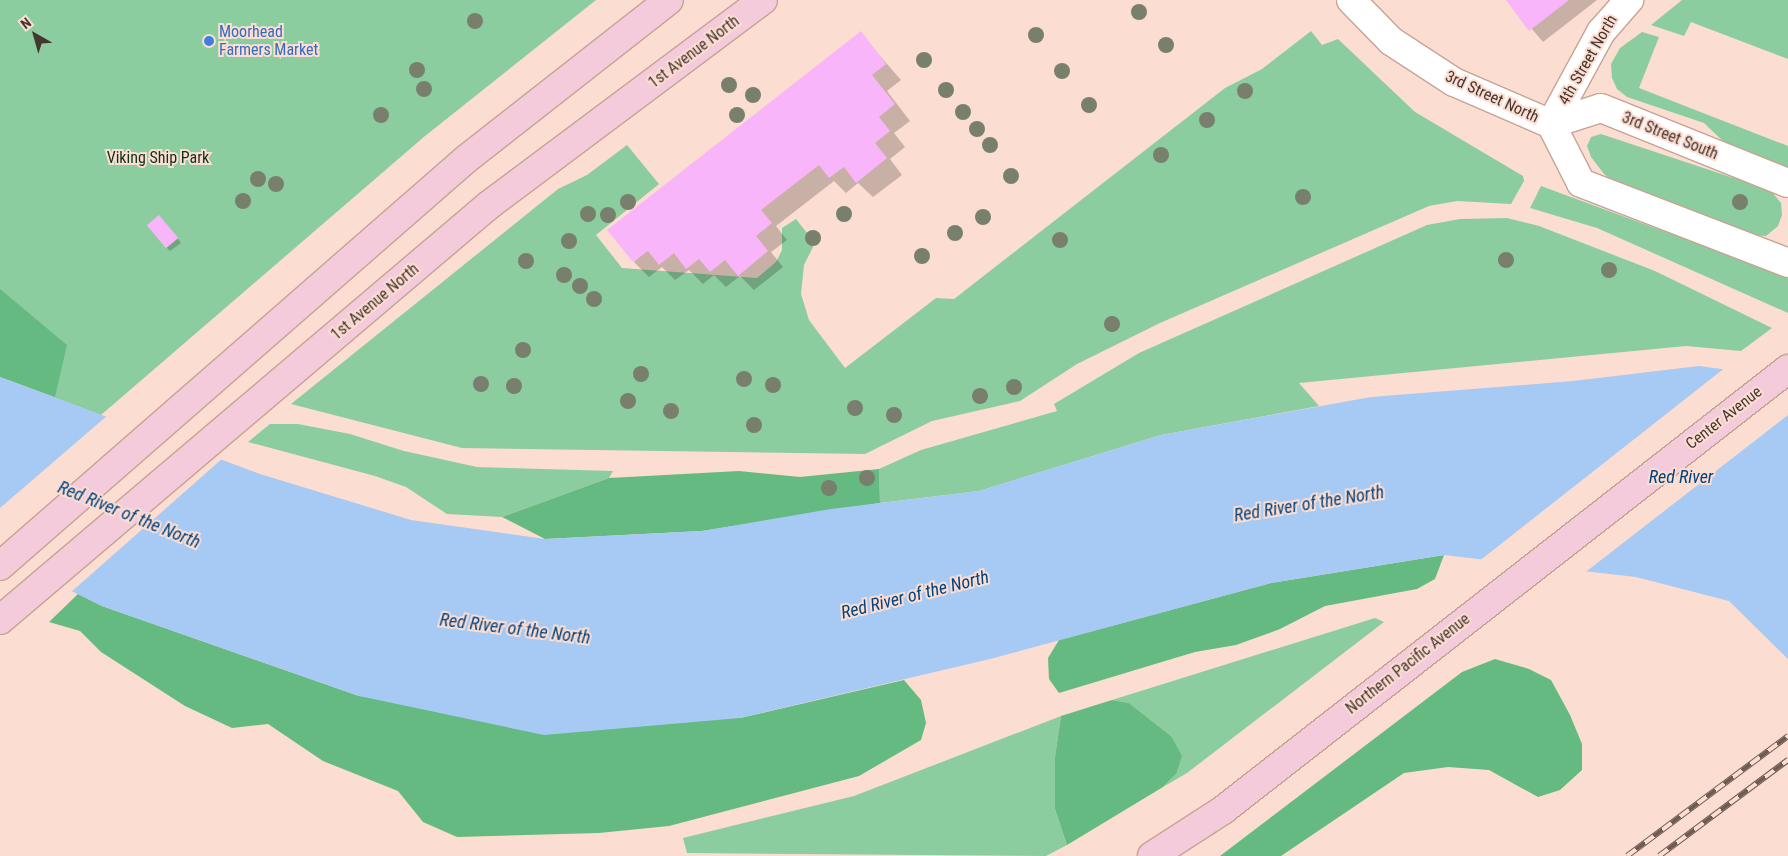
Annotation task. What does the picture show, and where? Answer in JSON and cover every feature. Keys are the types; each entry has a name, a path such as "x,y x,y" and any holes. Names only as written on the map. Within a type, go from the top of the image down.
{"main road":[{"path":"0,566 466,160 669,0"},
{"name":"1st Avenue North","path":"0,620 489,205 763,0"},
{"name":"Center Avenue","path":"1660,467 1788,369"},
{"name":"Northern Pacific Avenue","path":"1152,856 1223,810 1660,467"}],"street":[{"name":"3rd Street North","path":"1351,0 1391,41 1454,82 1551,124 1581,183 1788,263"},
{"name":"4th Street North","path":"1551,124 1601,32 1629,0"},
{"name":"3rd Street South","path":"1551,124 1602,108 1788,183"}],"green space":[{"name":"Viking Ship Park","path":"0,0 596,0 425,136 101,415 0,377"},
{"path":"1682,0 1788,0 1788,59 1691,22 1684,36 1651,25"},
{"path":"1311,31 1322,45 1338,39 1415,112 1523,176 1524,181 1511,204 1457,201 1429,206 1160,323 1077,364 1020,401 932,421 865,454 462,448 291,404 558,189 587,175 627,145 659,184 596,235 622,268 757,278 776,262 782,250 782,228 796,219 815,243 804,265 801,294 809,320 845,368 936,298 954,299 1225,88 1262,69"},
{"path":"1642,32 1659,37 1639,88 1788,146 1788,168 1726,144 1704,123 1627,97 1617,89 1612,78 1611,64 1620,48"},
{"path":"1601,134 1770,190 1781,203 1782,215 1778,226 1766,236 1746,235 1621,188 1604,174 1591,157 1587,146 1591,137"},
{"path":"1541,186 1788,277 1788,313 1597,228 1530,208"},
{"path":"1507,218 1539,226 1655,271 1772,328 1741,351 1686,346 1299,383 1319,406 1161,435 979,491 880,503 879,469 921,450 1057,411 1054,404 1139,353 1427,225 1460,219"},
{"path":"0,289 67,345 55,397 0,377"},
{"path":"270,424 298,424 350,434 404,451 477,467 613,471 609,478 502,517 447,514 406,487 375,476 248,442"},
{"path":"879,469 880,503 702,531 545,539 502,517 609,478 739,471 800,477"},
{"path":"1444,555 1435,579 1417,589 1325,606 1280,629 1236,645 1195,652 1059,693 1049,679 1048,658 1059,640 1271,583"},
{"path":"78,594 102,606 359,696 740,718 904,680 921,700 926,723 921,740 859,776 669,826 599,833 457,837 423,822 398,791 323,761 268,724 232,728 185,706 101,652 80,631 49,622"},
{"path":"1375,618 1384,622 1187,773 1163,787 1176,774 1171,736 1129,703 1112,700"},
{"path":"1495,659 1529,669 1551,680 1570,715 1582,744 1582,770 1560,790 1538,797 1489,770 1448,767 1404,773 1281,856 1220,856 1462,672"},
{"path":"1112,700 1129,703 1171,736 1182,756 1176,774 1163,787 1067,845 1055,809 1055,757 1061,716"},
{"path":"1061,716 1055,757 1055,809 1067,845 1046,856 687,853 683,838 854,796"}],"water":[{"name":"Red River","path":"1699,366 1788,378 1788,659 1729,601 1636,577 1444,555 1271,583 990,659 740,718 544,735 359,696 102,606 0,556 0,377 260,474 411,520 545,539 702,531 831,509 979,491 1161,435 1371,397 1573,381"}],"pier":[{"path":"1726,367 1788,376 1788,415 1583,574 1478,562"},
{"path":"108,415 223,458 70,593 0,559 0,508"}],"building":[{"path":"1506,0 1569,0 1529,31"},
{"path":"861,31 886,64 872,75 895,104 879,117 890,131 875,143 887,158 856,183 844,167 829,178 819,165 761,210 772,223 756,236 768,251 738,276 725,260 710,272 699,259 686,269 674,253 659,265 648,251 633,262 607,230"},
{"path":"159,215 178,238 166,248 147,225"}],"railway":[{"path":"1627,856 1788,736"},
{"path":"1659,856 1788,760"}],"place":[{"name":"Moorhead Farmers Market","path":"209,41"}],"water label":[{"name":"Red River of the North","path":"1309,504"},
{"name":"Red River of the North","path":"129,515"},
{"name":"Red River of the North","path":"915,595"},
{"name":"Red River of the North","path":"515,629"}]}
